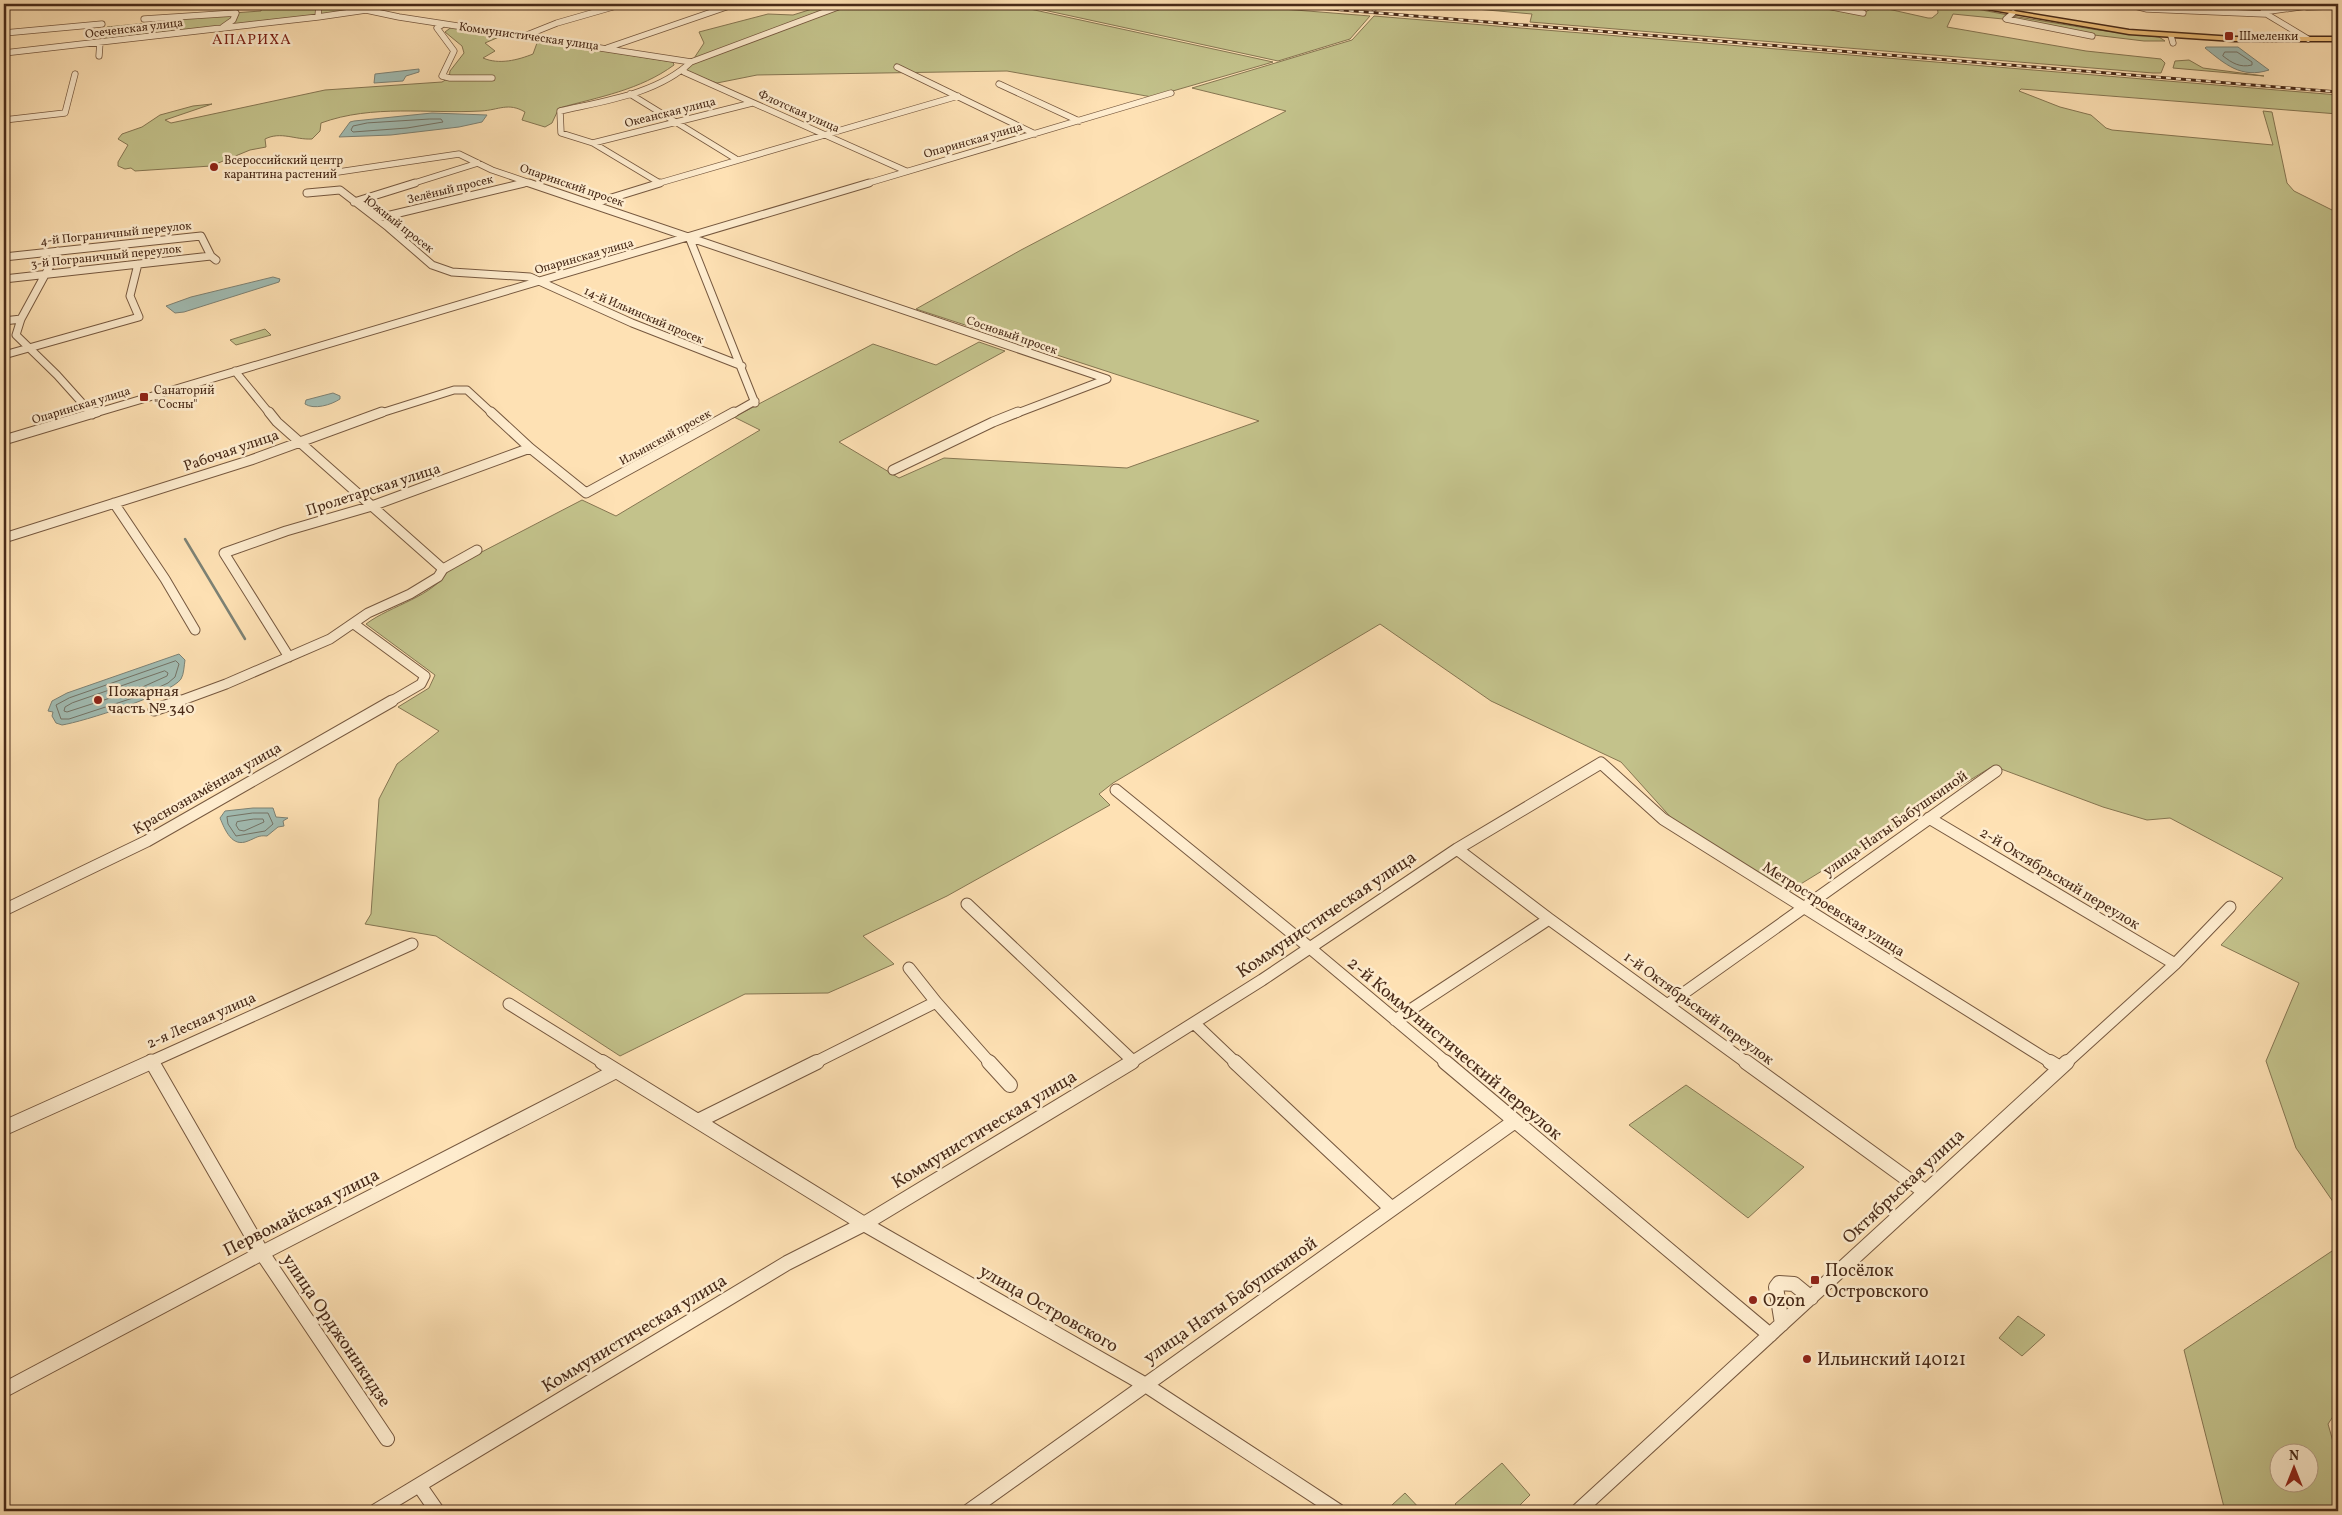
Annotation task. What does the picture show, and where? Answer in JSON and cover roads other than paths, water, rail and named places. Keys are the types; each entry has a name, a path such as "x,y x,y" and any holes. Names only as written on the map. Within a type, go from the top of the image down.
{"main road":[{"path":"1961,4 2110,30 2171,36 2338,39"}],"street":[{"path":"318,17 319,4"},
{"name":"Осеченская улица","path":"4,53 318,17 366,10 385,4"},
{"path":"526,36 557,24 623,4"},
{"path":"606,48 735,4"},
{"path":"658,182 593,143 561,133 560,112 630,94 684,70 691,62 846,4"},
{"path":"1817,4 1863,12"},
{"path":"2127,4 2147,8 2265,14 2308,39"},
{"path":"2265,14 2263,12 2273,9 2305,5 2338,6"},
{"name":"Коммунистическая улица","path":"366,10 443,24 691,62"},
{"path":"144,19 236,13 233,20 222,28"},
{"path":"2013,13 2006,19 2092,36"},
{"path":"4,33 102,24"},
{"path":"443,24 437,28 454,51 442,76 450,78 492,78"},
{"path":"2171,36 2173,43"},
{"path":"99,56 100,42"},
{"path":"898,67 1036,134"},
{"name":"Флотская улица","path":"684,70 684,72 752,103 906,171"},
{"path":"4,120 66,113 75,74"},
{"path":"999,84 1079,121"},
{"name":"Опаринская улица","path":"4,440 1171,93"},
{"path":"630,94 736,158"},
{"path":"592,204 736,158 958,96"},
{"name":"Океанская улица","path":"593,143 752,103"},
{"name":"Опаринский просек","path":"318,175 448,154 460,154 527,182 689,237"},
{"path":"354,202 478,163"},
{"name":"Зелёный просек","path":"378,218 527,182"},
{"name":"Южный просек","path":"307,193 340,190 378,218 432,265 452,272 530,277 538,282"},
{"name":"4-й Пограничный переулок","path":"4,257 201,236 214,258"},
{"name":"Ильинский просек","path":"530,448 586,493 755,402 689,237"},
{"name":"Сосновый просек","path":"689,237 1107,379 992,422 893,470"},
{"path":"58,251 21,319 16,335 92,414"},
{"name":"3-й Пограничный переулок","path":"4,279 138,264 214,258"},
{"path":"4,355 139,317 130,296 138,264"},
{"name":"14-й Ильинский просек","path":"538,282 632,323 742,366"},
{"path":"4,321 21,319"},
{"path":"234,371 278,422 443,570"},
{"name":"Рабочая улица","path":"4,538 251,460 300,441 443,392 467,390 530,448"},
{"name":"Пролетарская улица","path":"289,657 224,553 286,531 372,506 530,448"},
{"path":"114,503 165,579 195,630"},
{"path":"154,710 226,684 330,639 368,614 410,594 438,577 443,570 477,550"},
{"name":"Краснознамённая улица","path":"4,910 147,840 421,684 425,676 354,624"},
{"name":"Коммунистическая улица","path":"376,1511 787,1263 864,1224 1133,1061 1310,948 1457,849 1601,763"},
{"name":"Метростроевская улица","path":"1601,763 1663,819 2060,1068"},
{"name":"улица Наты Бабушкиной","path":"1667,1005 1996,771"},
{"name":"2-й Коммунистический переулок","path":"1116,790 1310,948 1770,1335"},
{"name":"2-й Октябрьский переулок","path":"1929,818 2175,964"},
{"name":"1-й Октябрьский переулок","path":"1457,849 1549,919 1924,1191"},
{"path":"967,904 1133,1061"},
{"name":"Октябрьская улица","path":"1578,1511 1811,1298 1924,1191 2175,964 2230,907"},
{"path":"1395,1020 1549,919"},
{"name":"2-я Лесная улица","path":"4,1128 412,944"},
{"path":"909,968 936,1002 1010,1085"},
{"path":"698,1121 936,1002"},
{"name":"улица Островского","path":"509,1004 864,1224 1144,1384 1338,1511"},
{"path":"1194,1023 1392,1209"},
{"name":"улица Орджоникидзе","path":"152,1060 262,1253 388,1439"},
{"name":"Первомайская улица","path":"4,1390 262,1253 616,1071"},
{"name":"улица Наты Бабушкиной","path":"969,1511 1144,1384 1515,1121"},
{"path":"1782,1324 1776,1287 1779,1283 1794,1284 1811,1298"},
{"path":"419,1485 437,1511"}],"water":[{"path":"2206,47 2238,47 2269,70 2250,73 2242,71 2227,64"},
{"path":"419,69 419,72 406,76 403,81 374,83 375,74"},
{"path":"432,113 487,115 482,122 459,127 391,135 339,137 350,122"},
{"path":"273,277 280,279 279,282 184,312 175,313 166,306 191,297"},
{"path":"333,393 340,396 340,399 322,406 313,407 305,404 306,400"},
{"path":"179,654 185,660 182,677 174,685 161,692 88,719 62,725 56,723 52,716 53,712 48,711 52,701 67,693"},
{"path":"273,808 276,817 288,818 283,821 284,826 278,827 267,836 259,836 242,843 233,840 220,818 225,811"}],"waterway":[{"path":"185,539 245,639"}],"railway":[{"path":"1269,4 2338,92"}],"place":[{"name":"Шмеленки","path":"2229,36"},
{"name":"Всероссийский центр карантина растений","path":"214,167"},
{"name":"Санаторий \"Сосны\"","path":"144,397"},
{"name":"Пожарная часть № 340","path":"98,700"},
{"name":"Посёлок Островского","path":"1815,1280"},
{"name":"Ozon","path":"1753,1300"},
{"name":"Ильинский 140121","path":"1807,1359"}],"district":[{"name":"АПАРИХА","path":"252,39"}]}
